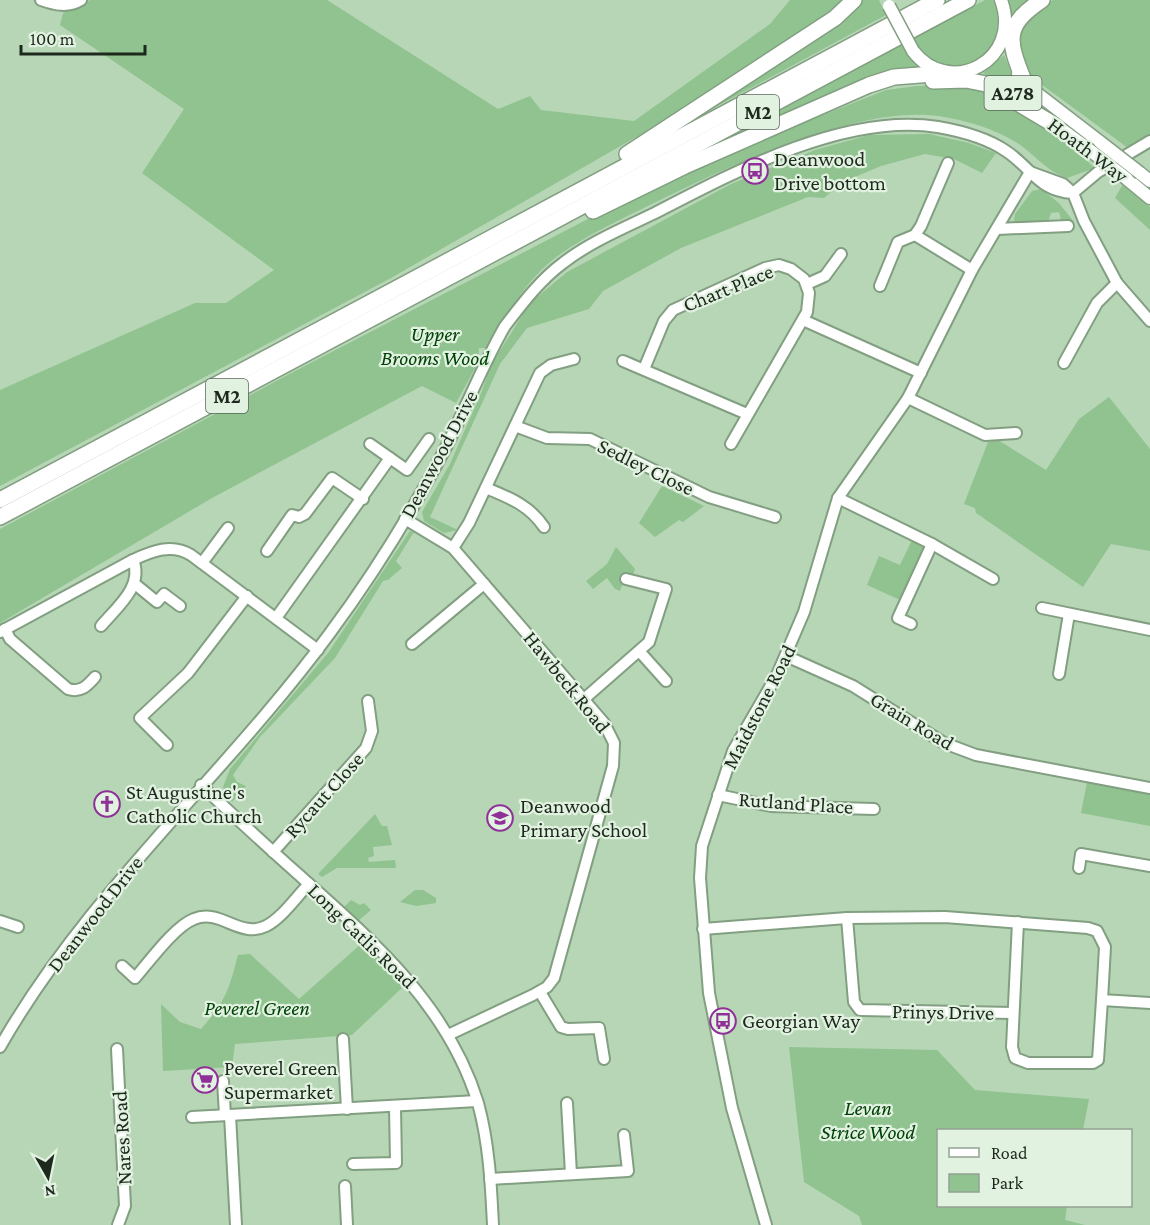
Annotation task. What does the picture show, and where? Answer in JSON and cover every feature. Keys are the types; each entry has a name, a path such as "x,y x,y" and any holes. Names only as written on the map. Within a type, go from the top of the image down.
{"highway":[{"name":"M2","path":"572,195 590,177 666,131 835,18 854,0"},
{"name":"M2","path":"0,500 937,0"},
{"name":"M2","path":"0,517 968,0"},
{"path":"1006,33 1025,6 1041,0"},
{"path":"1024,81 1012,52 1013,29 1021,17 1041,0"},
{"name":"M2","path":"547,225 593,212 685,166 882,80 946,73"},
{"name":"M2","path":"836,99 896,83 977,81 1058,127"}],"main road":[{"name":"Hoath Way","path":"1001,1 1011,63 1024,81 1145,177"},
{"path":"888,3 912,51 924,63 946,73 962,71 988,60 1006,33"},
{"name":"Hoath Way","path":"962,71 992,79 1087,148 1150,198"}],"street":[{"path":"40,0 53,5 72,5 81,0"},
{"name":"Deanwood Drive","path":"0,1047 81,928 318,650 405,519 445,450 489,353 504,326 522,303 556,269 599,241 749,165 798,148 872,128 925,126 968,135 1002,148 1040,183 1055,190 1073,193"},
{"path":"1150,141 1098,171 1073,193 1084,221 1117,283 1150,321"},
{"path":"915,236 939,188 948,163"},
{"name":"Maidstone Road","path":"766,1225 732,1108 709,993 703,929 701,853 733,751 786,656 813,589 838,498 908,398 972,270 1030,172"},
{"path":"997,229 1060,222"},
{"path":"880,286 896,246 902,239 915,236 972,270"},
{"name":"Chart Place","path":"807,284 825,276 841,254"},
{"name":"Chart Place","path":"644,369 664,321 678,308 771,266 791,269 807,284 810,300 803,320 731,444"},
{"path":"1064,363 1097,303 1117,283"},
{"path":"803,320 921,373"},
{"path":"453,548 469,523 543,369 574,359"},
{"path":"623,361 747,414"},
{"path":"908,398 985,435 1016,433"},
{"name":"Sedley Close","path":"515,426 547,438 584,438 596,441 709,497 775,517"},
{"path":"370,444 407,470 429,439"},
{"path":"276,618 363,499 390,458"},
{"path":"267,551 292,515 299,517 305,514 332,478 363,499"},
{"path":"486,488 532,511 544,527"},
{"path":"838,498 932,544 993,579"},
{"name":"Hawbeck Road","path":"405,519 453,548 584,699 609,731 614,742 615,757 561,959 551,983 540,992 448,1035"},
{"path":"202,563 228,528"},
{"path":"912,624 898,618 932,544"},
{"path":"95,677 86,688 77,690 68,688 2,631 133,560 154,551 175,549 186,552 318,650"},
{"path":"101,626 135,584 138,573 133,560"},
{"path":"584,699 640,652 652,636 666,589 626,579"},
{"path":"135,584 157,602 164,594 180,606"},
{"path":"412,644 484,584"},
{"path":"167,745 140,718 188,673 247,596"},
{"path":"1042,608 1150,630"},
{"path":"1059,674 1069,614"},
{"path":"640,652 666,681"},
{"name":"Grain Road","path":"786,656 853,686 954,748 976,755 1150,788"},
{"name":"Rycaut Close","path":"273,852 366,748 372,731 368,700"},
{"name":"Long Catlis Road","path":"201,785 406,975 448,1035 477,1101 485,1134 493,1225"},
{"name":"Rutland Place","path":"718,795 771,806 874,809"},
{"path":"1079,868 1081,854 1150,866"},
{"path":"122,966 135,978 184,925 198,917 218,918 245,929 267,925 309,884"},
{"path":"703,929 847,918 945,917 1018,922 1097,930 1105,947 1100,1049 1098,1060 1093,1063 1020,1062 1015,1058 1012,1047 1018,922"},
{"name":"Prinys Drive","path":"847,918 854,1002 860,1011 1013,1013"},
{"path":"0,921 18,927"},
{"path":"540,992 561,1027 568,1029 599,1028 604,1059"},
{"path":"1102,1000 1150,1003"},
{"path":"343,1039 346,1109"},
{"name":"Nares Road","path":"117,1049 125,1192 124,1213 118,1225"},
{"path":"223,1081 236,1225"},
{"path":"192,1117 477,1101"},
{"path":"567,1103 571,1174"},
{"path":"353,1164 396,1163 395,1107"},
{"path":"490,1179 628,1171 624,1135"},
{"path":"345,1186 347,1225"}],"green space":[{"path":"90,0 327,0 498,109 530,96 541,110 634,121 770,24 790,0 847,0 643,133 391,278 0,486 0,390 195,303 226,303 274,270 142,173 184,109 60,25 63,13"},
{"path":"859,0 879,0 886,15 673,130"},
{"path":"985,0 993,0 997,17 996,33 991,47 982,58 970,66 956,68 941,66 922,53 912,38"},
{"path":"1009,0 1031,0 1011,17"},
{"path":"1053,0 1150,0 1150,136 1128,148 1030,76 1021,63 1018,28 1026,16"},
{"path":"902,45 925,73 708,149"},
{"path":"1004,55 1011,72 1029,95 1025,99 983,73"},
{"name":"Upper Brooms Wood","path":"982,85 1058,135 1095,168 1067,178 1049,169 1014,141 993,131 960,120 938,116 905,115 869,120 830,130 791,142 752,158 614,223 578,243 544,267 525,288 487,348 479,348 478,363 456,403 422,386 212,498 0,623 0,529 295,371 613,206 777,133 886,90 917,86"},
{"path":"929,134 969,143 996,153 982,173 954,159 925,154 881,166 843,182 824,198 808,197 681,248 603,291 589,309 527,328 500,364 430,517 458,530 444,533 424,521 422,512 450,464 491,365 530,303 567,272 731,184 815,150 869,135"},
{"path":"1123,184 1150,207 1150,230 1115,198"},
{"path":"1041,189 1059,203 1074,222 1061,220 1059,212 1051,213 1048,222 1018,224 1014,220 1015,214 1032,191"},
{"path":"1109,397 1150,449 1150,551 1111,544 1083,587 976,513 975,508 964,504 988,442 998,440 1046,470 1079,419"},
{"path":"662,486 704,506 683,522 679,520 655,537 639,523"},
{"path":"410,531 414,532 396,561 402,568 388,580 383,581 335,658 260,737 233,775 237,782 246,786 232,802 223,787 230,769 328,653"},
{"path":"912,540 922,545 924,549 900,600 867,585 879,556 900,565"},
{"path":"616,547 635,569 633,575 626,574 620,591 615,589 607,578 593,589 586,581 607,564"},
{"path":"1087,782 1150,794 1150,826 1081,813"},
{"path":"375,814 382,826 387,826 392,845 373,847 374,856 368,858 369,862 395,860 396,868 337,868 322,877 318,874"},
{"path":"415,890 423,890 436,898 436,903 416,906 400,902"},
{"path":"351,900 360,905 364,903 371,910 358,921 344,907"},
{"name":"Peverel Green","path":"362,943 404,986 352,1035 235,1044 232,1067 163,1071 161,1004 180,1022 201,1029 226,994 238,955 250,954 299,999"},
{"name":"Levan Strice Wood","path":"789,1047 937,1050 975,1090 1089,1099 1083,1129 937,1129 937,1207 1067,1207 1065,1220 1085,1225 862,1225 859,1216 804,1182"}],"place":[{"name":"Deanwood Drive bottom","path":"755,171"},
{"name":"St Augustine's Catholic Church","path":"107,804"},
{"name":"Deanwood Primary School","path":"500,818"},
{"name":"Georgian Way","path":"723,1021"},
{"name":"Peverel Green Supermarket","path":"205,1080"}]}
